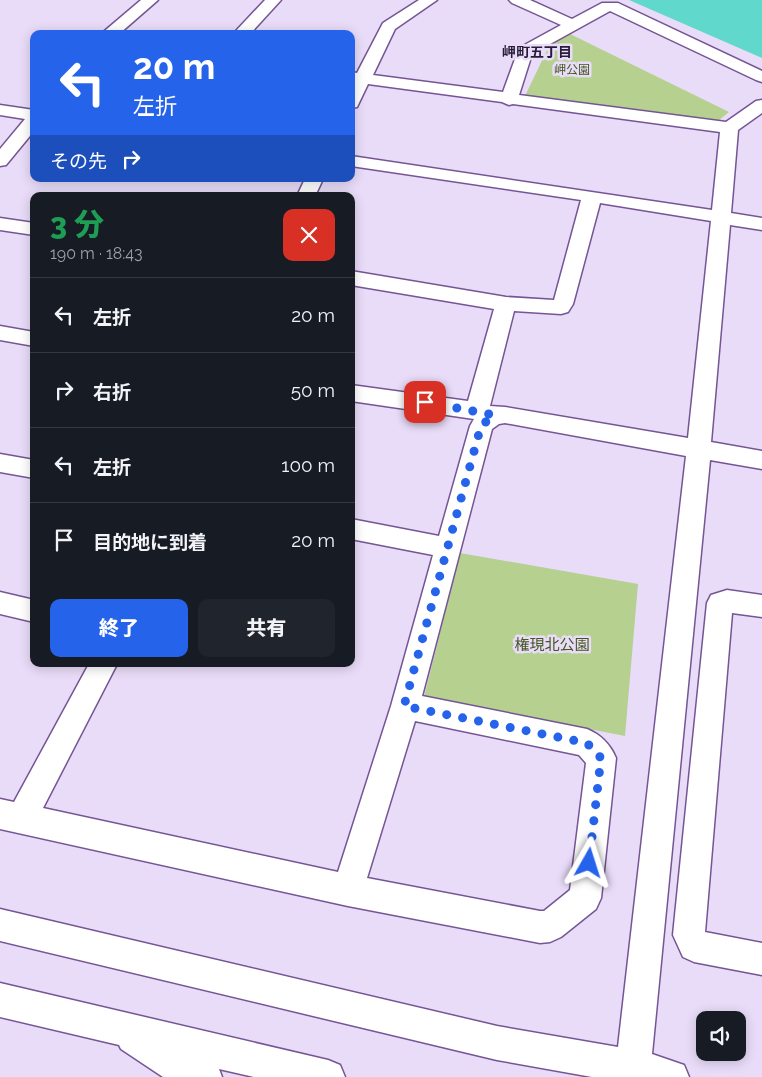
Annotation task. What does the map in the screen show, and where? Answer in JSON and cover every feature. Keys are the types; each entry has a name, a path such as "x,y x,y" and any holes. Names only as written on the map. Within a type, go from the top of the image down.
{"street":[{"path":"114,30 150,0"},
{"path":"245,30 273,0"},
{"path":"429,0 388,26 357,78 509,100 729,128 762,105"},
{"path":"517,0 573,25"},
{"path":"624,0 762,65"},
{"path":"509,100 521,59 526,51 607,6 612,6 762,77"},
{"path":"0,110 30,114"},
{"path":"0,161 30,124"},
{"path":"633,1072 699,448 729,128"},
{"path":"355,162 592,196 762,224"},
{"path":"355,279 506,304 554,308 561,306 592,196"},
{"path":"0,224 30,228"},
{"path":"348,890 404,706 486,413 506,304"},
{"path":"0,333 30,338"},
{"path":"355,394 505,415 762,460"},
{"path":"0,463 30,468"},
{"path":"355,530 448,548"},
{"path":"762,606 727,601 720,604 689,934 694,946 762,959"},
{"path":"0,603 30,609"},
{"path":"101,667 11,817 348,890 540,928 550,926 585,898 601,758 587,743 404,706"},
{"path":"0,924 497,1043 633,1072 672,1077"},
{"path":"0,1000 328,1077"},
{"path":"119,1028 185,1070 205,1077"}],"green space":[{"name":"岬公園","path":"568,33 729,112 718,121 525,96 549,46"},
{"name":"権現北公園","path":"460,553 638,584 625,736 424,697"}],"shaded area":[{"path":"629,0 762,0 762,58"}],"district":[{"name":"岬町五丁目","path":"537,52"}],"route":[{"path":"425,402 494,415 481,426 404,706 587,743 601,758 589,863"}]}
